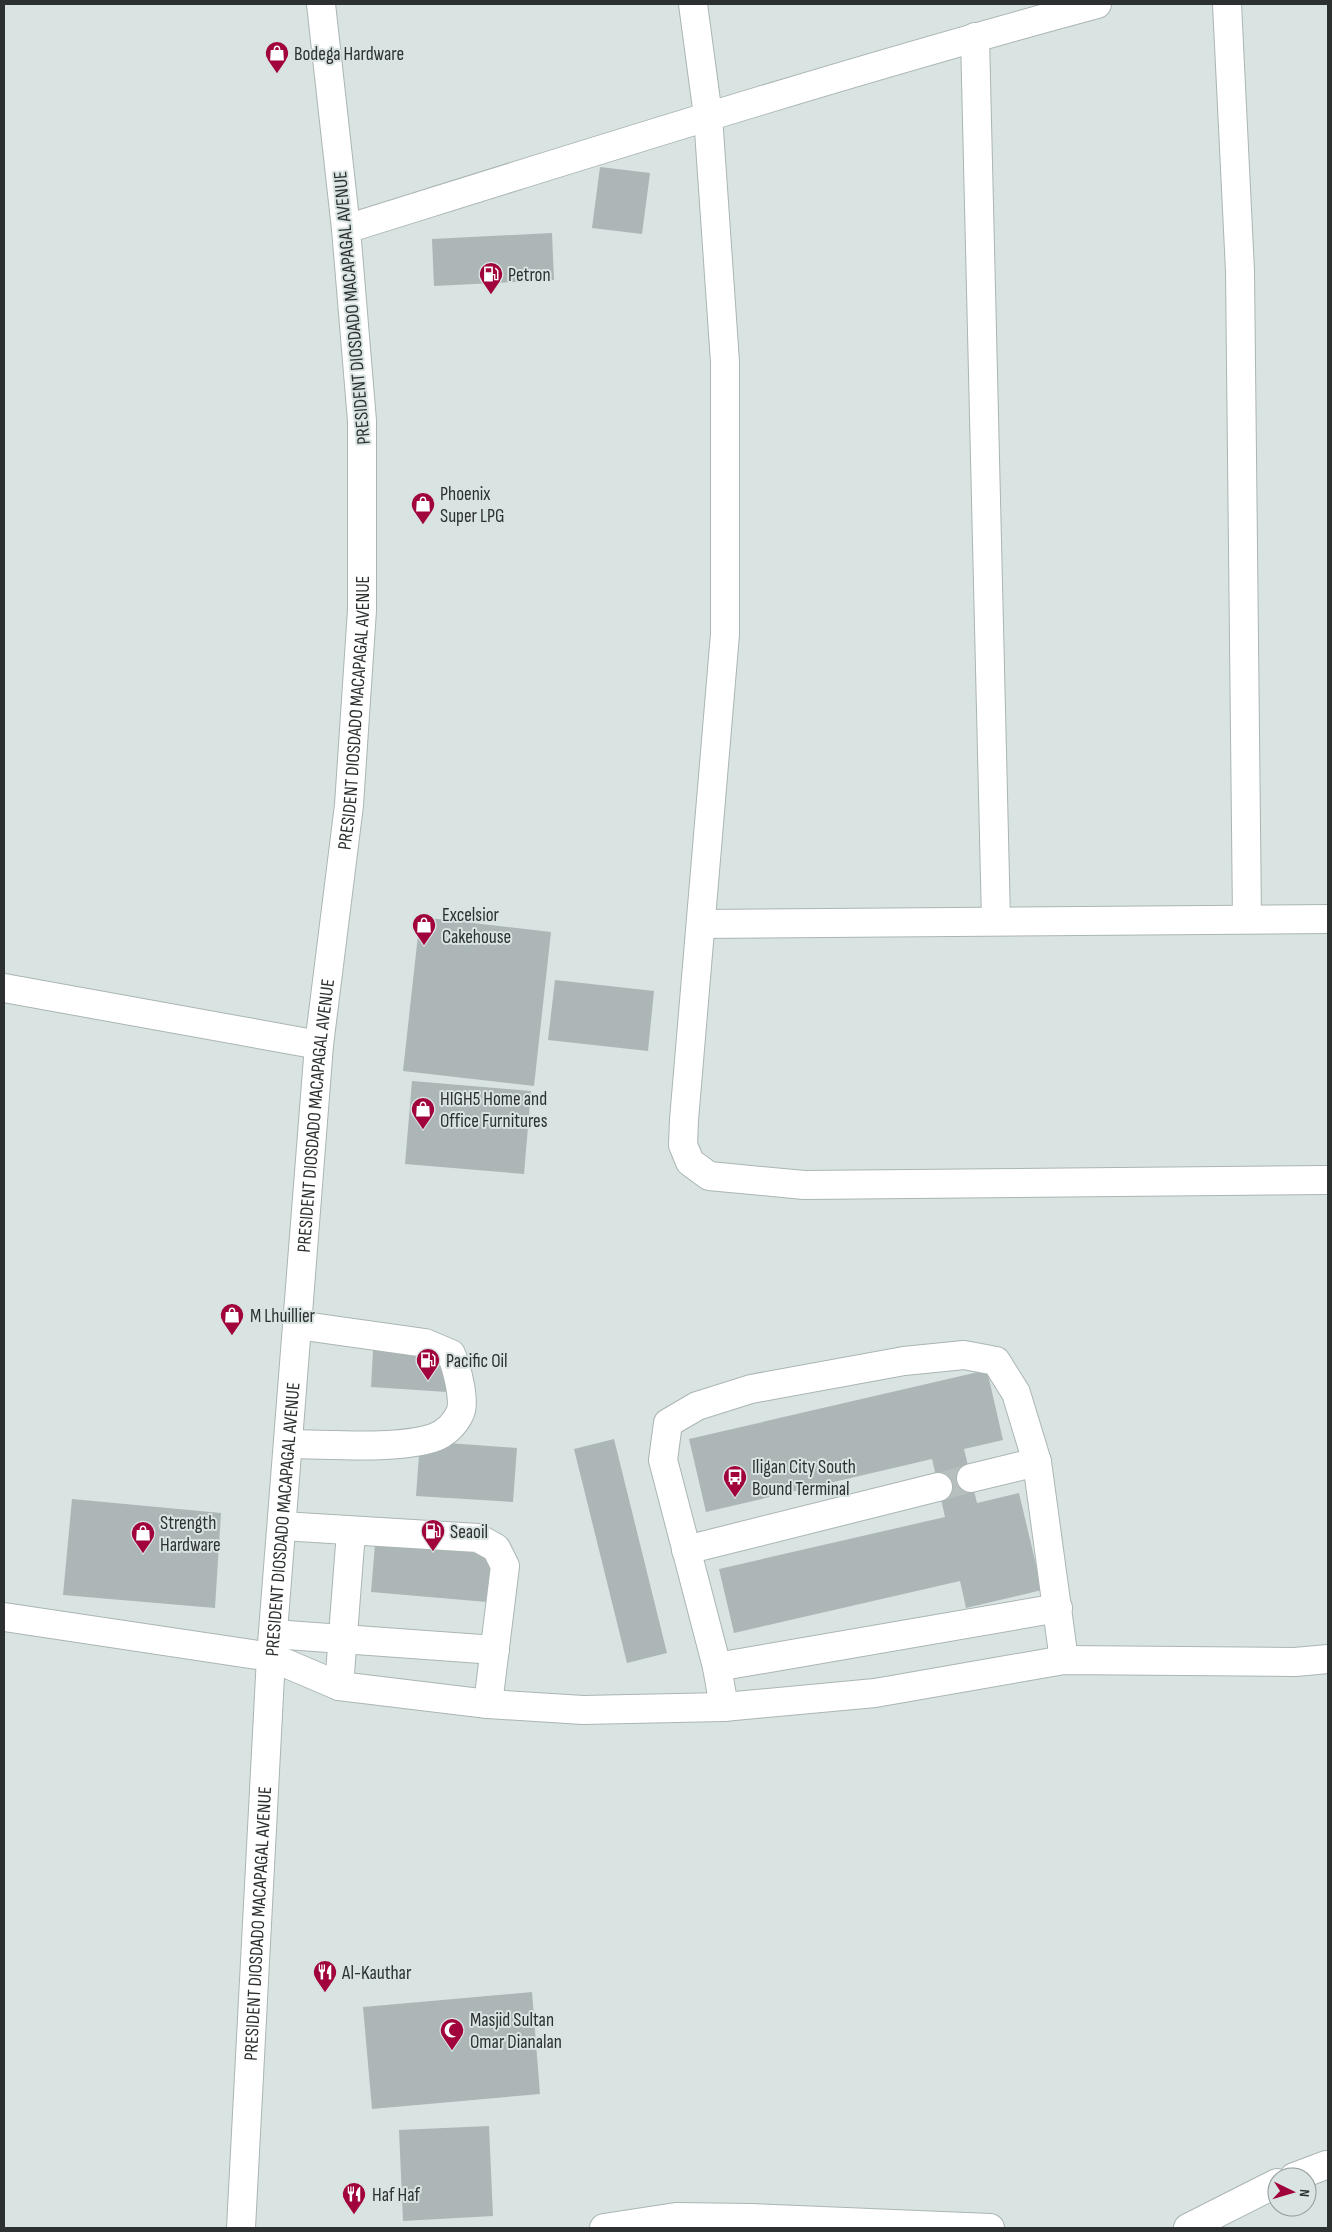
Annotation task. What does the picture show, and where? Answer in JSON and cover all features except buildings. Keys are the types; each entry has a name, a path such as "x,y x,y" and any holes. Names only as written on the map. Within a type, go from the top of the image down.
{"main road":[{"name":"PRESIDENT DIOSDADO MACAPAGAL AVENUE","path":"241,2228 272,1646 319,1045 349,805 362,610 362,421 346,229 321,4"},
{"path":"693,4 708,116 725,362 725,634 683,1145 690,1162 708,1176 804,1184 1328,1180"},
{"path":"346,229 708,116 975,37 1097,4"},
{"path":"1227,4 1240,271 1247,919"},
{"path":"975,37 996,921"},
{"path":"702,924 1328,918"},
{"path":"4,988 319,1045"},
{"path":"288,1444 397,1444 433,1438 448,1430 461,1412 459,1373 451,1354 425,1343 297,1325"},
{"path":"724,1707 717,1668 663,1460 668,1423 697,1406 751,1389 904,1360 964,1355 996,1361 1016,1393 1037,1462 1064,1660"},
{"path":"971,1478 1037,1462"},
{"path":"686,1550 938,1487"},
{"path":"282,1526 350,1532 478,1538 496,1548 505,1566 488,1704"},
{"path":"339,1686 350,1532"},
{"path":"717,1668 1058,1608"},
{"path":"4,1617 272,1646 342,1639 495,1650"},
{"path":"272,1646 339,1686 488,1704 583,1710 673,1710 875,1693 1064,1660 1295,1662 1328,1659"},
{"path":"1317,2169 1326,2166"},
{"path":"1188,2228 1267,2188"},
{"path":"604,2228 676,2217 778,2219 990,2228"}],"tunnel":[{"path":"938,1487 971,1478"}],"place":[{"name":"Bodega Hardware","path":"277,74"},
{"name":"Petron","path":"491,295"},
{"name":"Phoenix Super LPG","path":"423,525"},
{"name":"Excelsior Cakehouse","path":"424,946"},
{"name":"HIGH5 Home and Office Furnitures","path":"423,1130"},
{"name":"M Lhuillier","path":"232,1336"},
{"name":"Pacific Oil","path":"428,1381"},
{"name":"Iligan City South Bound Terminal","path":"735,1498"},
{"name":"Seaoil","path":"433,1552"},
{"name":"Strength Hardware","path":"143,1554"},
{"name":"Al-Kauthar","path":"325,1993"},
{"name":"Masjid Sultan Omar Dianalan","path":"452,2051"},
{"name":"Haf Haf","path":"354,2215"}]}
